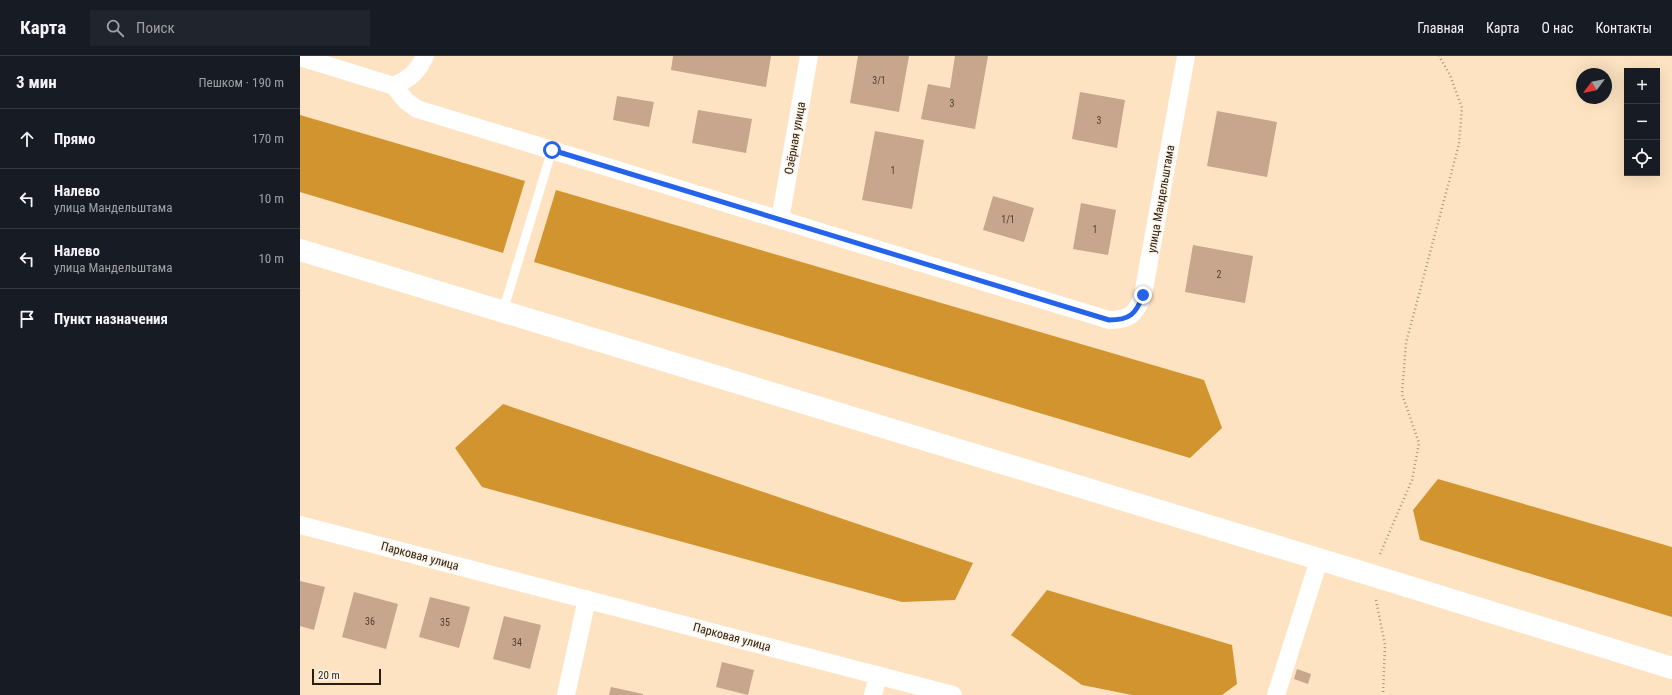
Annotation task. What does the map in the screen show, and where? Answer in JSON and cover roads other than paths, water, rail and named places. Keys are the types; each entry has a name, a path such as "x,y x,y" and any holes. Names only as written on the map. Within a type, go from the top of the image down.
{"street":[{"path":"394,86 409,78 419,67 425,56"},
{"name":"Озёрная улица","path":"780,220 809,56"},
{"name":"улица Мандельштама","path":"780,220 1109,320 1119,320 1130,317 1138,309 1143,295 1186,56"},
{"path":"300,57 394,86 406,101 417,109 780,220"},
{"path":"300,250 1371,575 1672,668"},
{"name":"Парковая улица","path":"300,525 953,695"},
{"path":"1276,695 1319,560"},
{"path":"566,695 587,600"},
{"path":"873,695 878,675"}],"lane":[{"path":"503,312 552,150"}]}
